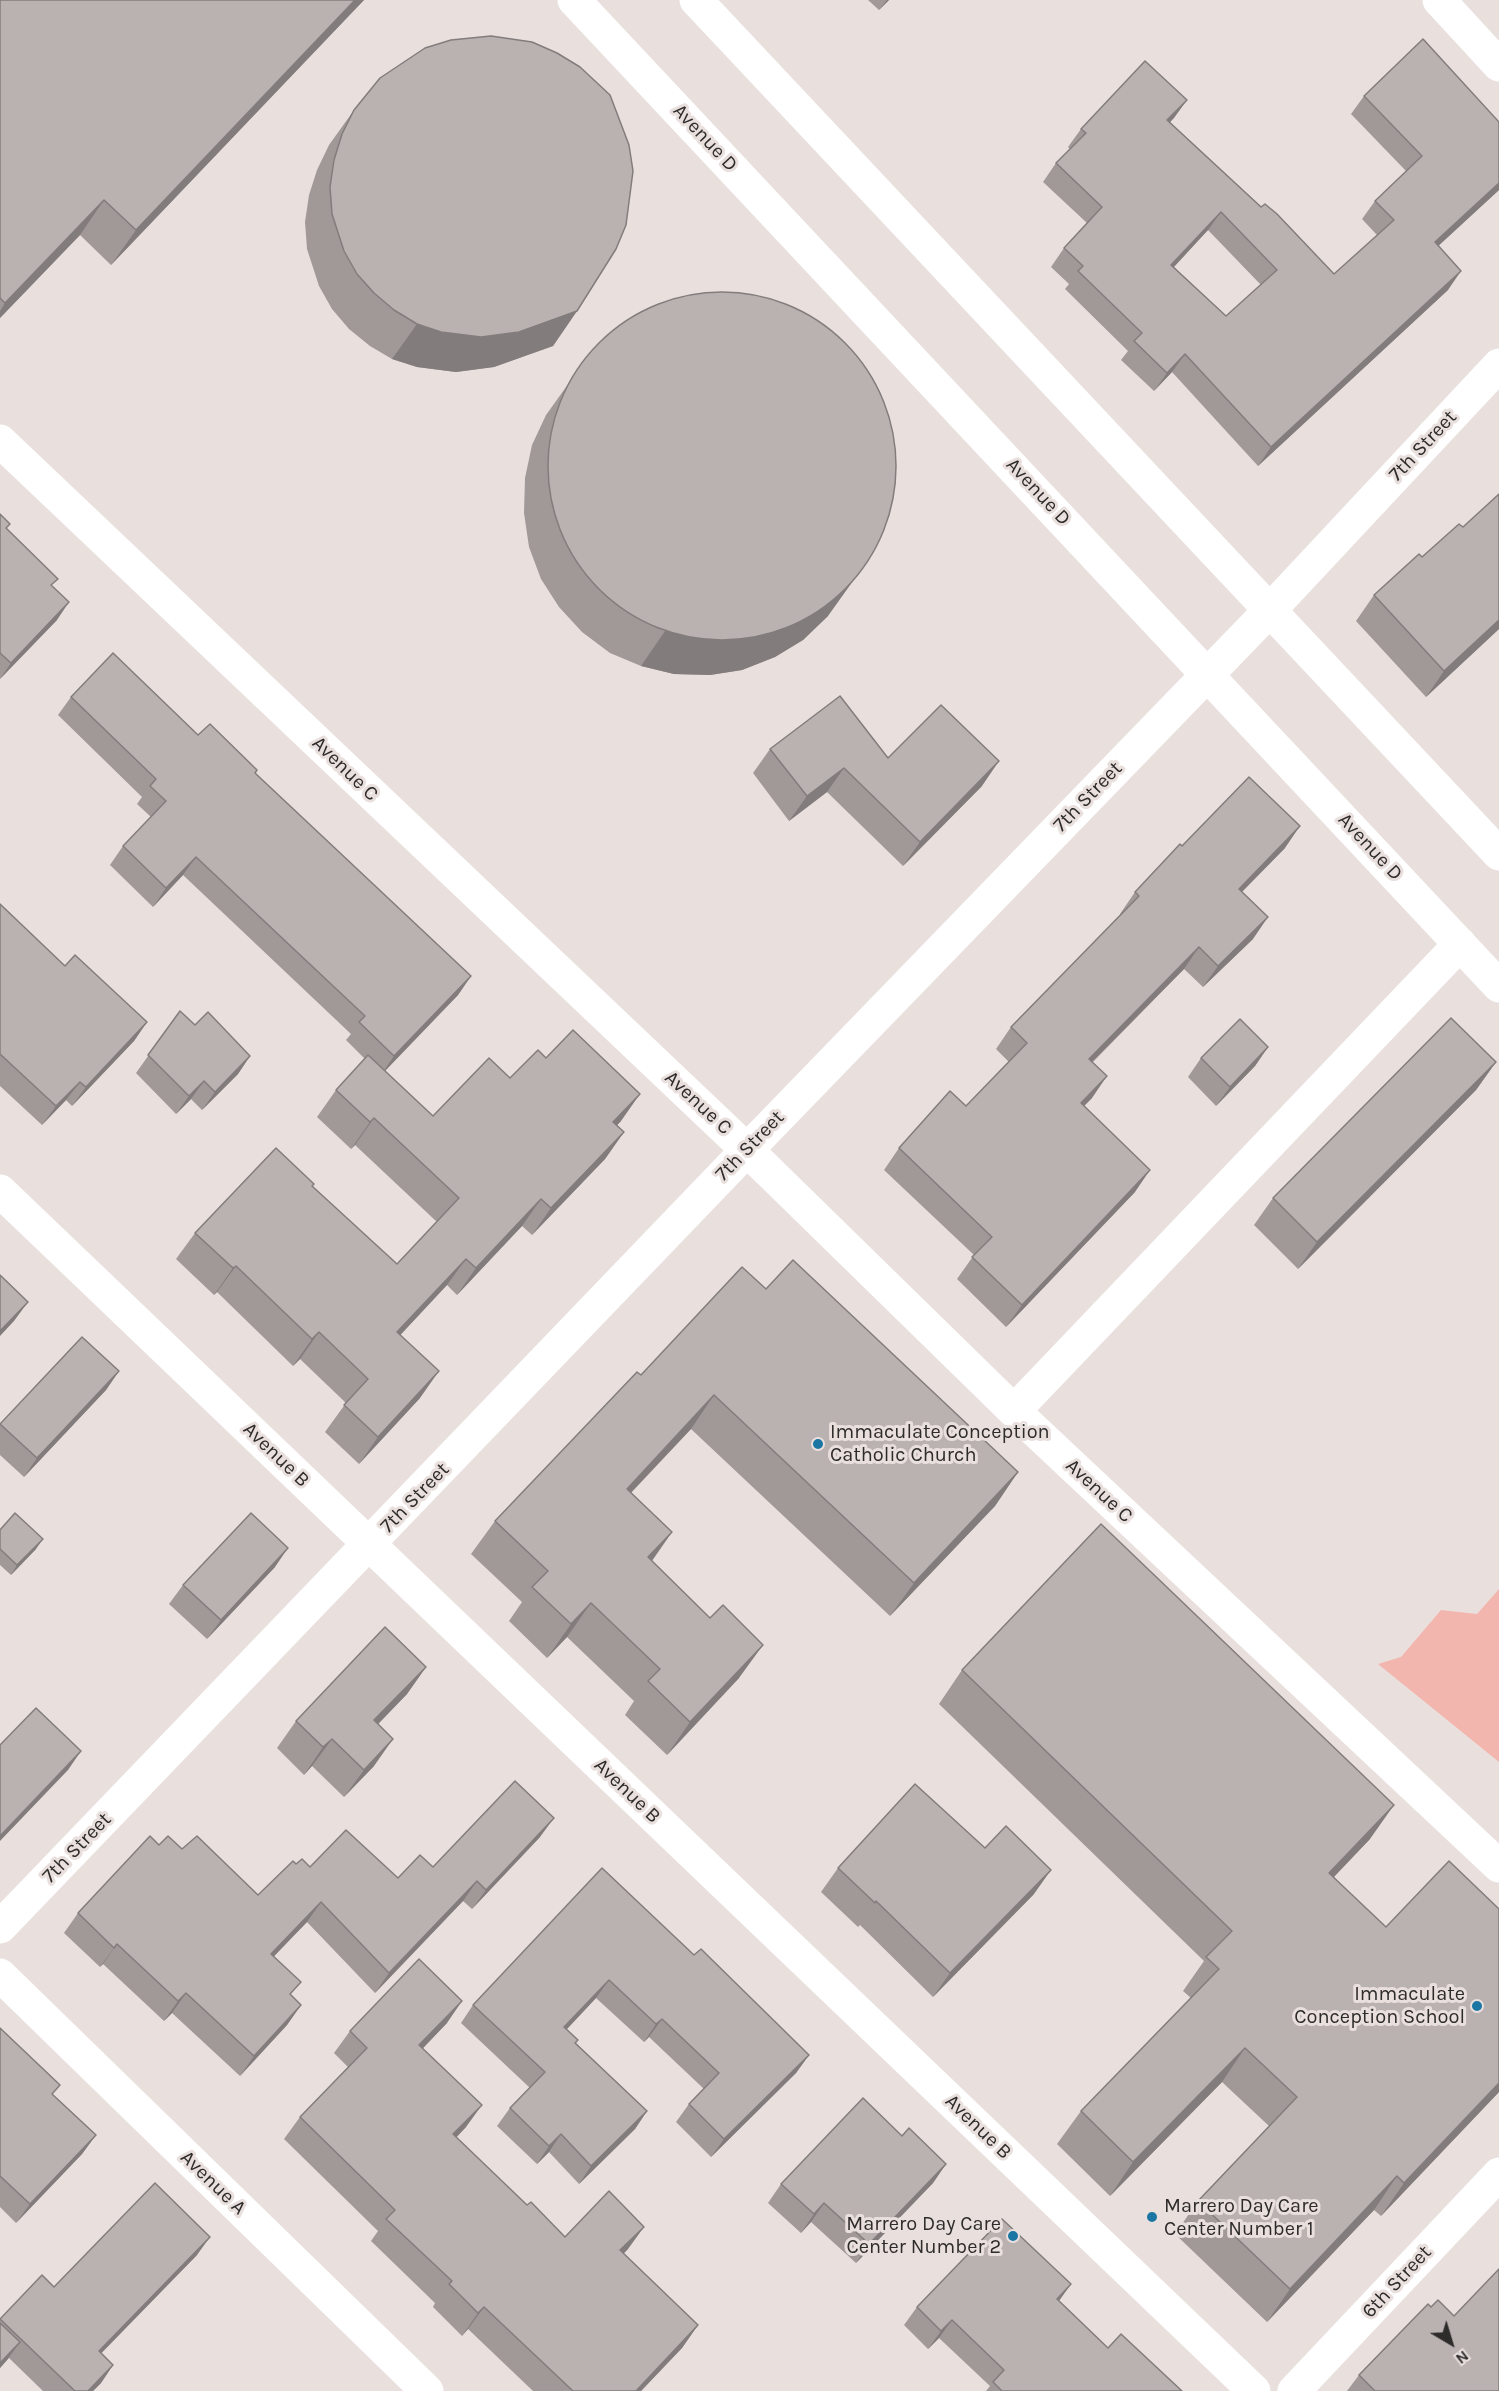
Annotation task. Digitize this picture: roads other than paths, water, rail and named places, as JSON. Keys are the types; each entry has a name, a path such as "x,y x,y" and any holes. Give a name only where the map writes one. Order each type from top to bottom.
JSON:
{"street":[{"name":"Avenue D","path":"574,0 1499,986"},
{"path":"696,0 1499,854"},
{"path":"1439,0 1499,64"},
{"name":"7th Street","path":"0,1927 1270,610 1499,365"},
{"name":"Avenue C","path":"0,441 747,1150 1014,1411 1499,1866"},
{"path":"1014,1411 1460,944"},
{"name":"Avenue B","path":"0,1191 1254,2391"},
{"name":"Avenue A","path":"0,1975 427,2391"},
{"name":"6th Street","path":"1294,2391 1499,2174"}],"place":[{"name":"Immaculate Conception Catholic Church","path":"818,1444"},
{"name":"Immaculate Conception School","path":"1477,2006"},
{"name":"Marrero Day Care Center Number 1","path":"1152,2217"},
{"name":"Marrero Day Care Center Number 2","path":"1013,2236"}]}
